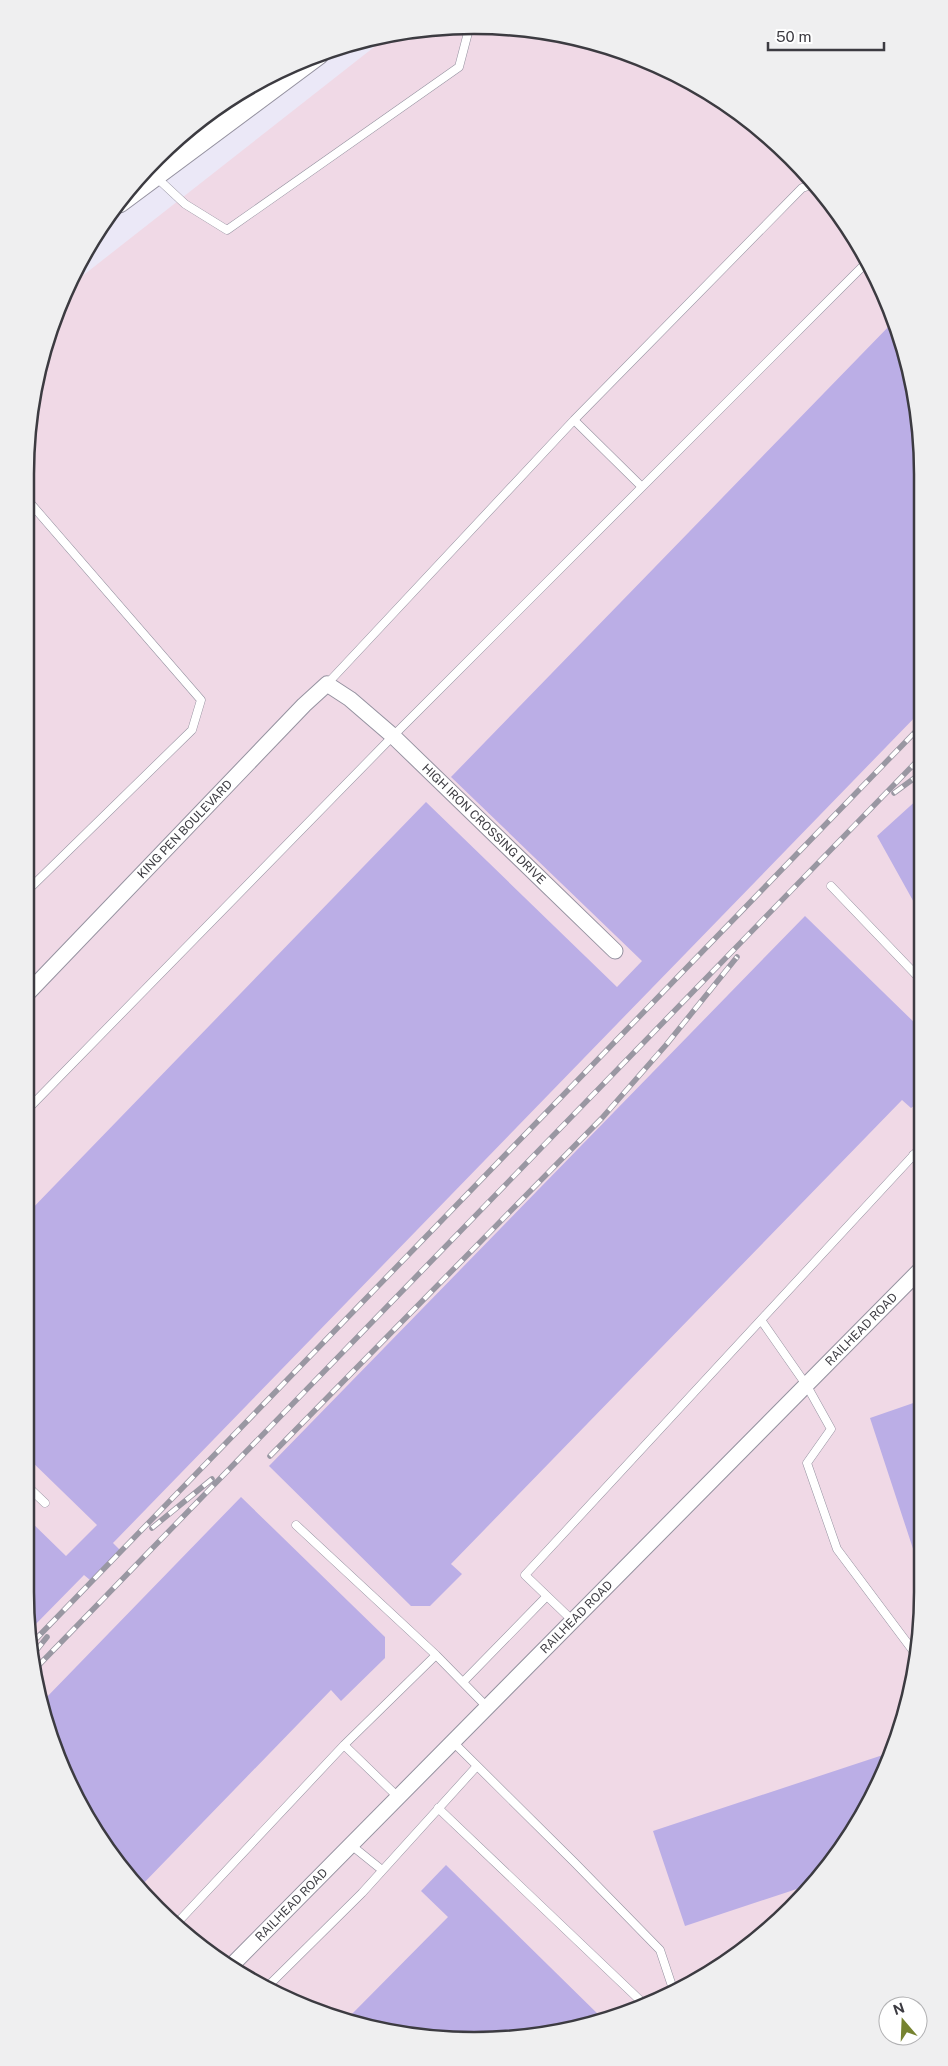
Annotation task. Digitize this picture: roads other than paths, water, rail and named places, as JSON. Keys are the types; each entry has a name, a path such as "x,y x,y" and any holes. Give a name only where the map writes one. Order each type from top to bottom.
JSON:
{"street":[{"path":"142,186 293,73"},
{"name":"HIGH IRON CROSSING DRIVE","path":"327,684 350,699 393,736 615,951"},
{"name":"KING PEN BOULEVARD","path":"34,987 304,705 327,684"},
{"name":"RAILHEAD ROAD","path":"235,1962 914,1276"}],"lane":[{"path":"155,176 185,204 227,230 459,67 468,34"},
{"path":"327,684 574,420 802,188 807,186"},
{"path":"34,1103 393,736 862,267"},
{"path":"574,420 642,487"},
{"path":"34,507 201,700 192,730 34,884"},
{"path":"832,886 914,973"},
{"path":"573,1620 525,1574 913,1155"},
{"path":"761,1320 807,1386 831,1429 807,1464 837,1549 910,1647"},
{"path":"34,1493 45,1503"},
{"path":"296,1525 436,1655 487,1707"},
{"path":"463,1682 547,1596"},
{"path":"180,1920 344,1745 436,1655"},
{"path":"453,1742 660,1950 672,1985"},
{"path":"344,1745 398,1797"},
{"path":"271,1983 382,1870 477,1766"},
{"path":"438,1808 640,2000"},
{"path":"351,1845 382,1870"}],"railway":[{"path":"37,1638 914,733"},
{"path":"40,1664 914,764"},
{"path":"894,793 914,778"},
{"path":"270,1456 602,1118 666,1045 737,957"},
{"path":"152,1528 212,1479"},
{"path":"38,1648 47,1637"}]}
